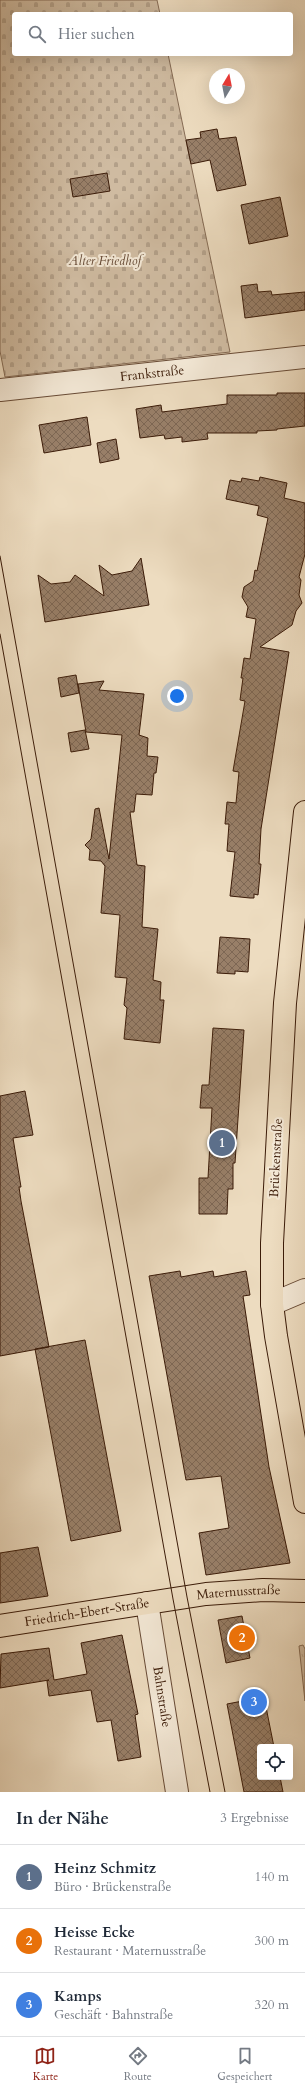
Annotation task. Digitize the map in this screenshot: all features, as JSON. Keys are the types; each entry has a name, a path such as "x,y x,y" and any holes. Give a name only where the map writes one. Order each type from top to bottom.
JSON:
{"main road":[{"name":"Brückenstraße","path":"305,812 285,1002 274,1198 272,1304 288,1415 305,1502"},
{"name":"Maternusstraße","path":"173,1599 263,1590 305,1591"},
{"name":"Friedrich-Ebert-Straße","path":"0,1626 173,1599"}],"street":[{"name":"Frankstraße","path":"4,390 305,357"},
{"path":"272,1304 305,1290"},
{"name":"Bahnstraße","path":"147,1603 177,1792"}],"green space":[{"name":"Alter Friedhof","path":"0,0 157,0 160,12 12,12 12,56 168,56 230,352 5,377 0,351"},
{"path":"303,1645 305,1649 305,1701 299,1646"}],"building":[{"path":"217,129 219,139 236,137 246,185 217,191 210,160 191,164 186,140 201,138 200,132"},
{"path":"107,173 110,191 73,197 70,179"},
{"path":"280,197 288,236 249,244 241,205"},
{"path":"257,284 258,292 271,291 272,295 305,292 305,310 245,318 241,286"},
{"path":"277,393 305,393 305,426 257,431 257,433 207,433 208,439 182,442 182,437 165,439 164,435 140,438 136,409 161,405 162,412 227,404 227,395 277,395"},
{"path":"87,417 91,445 44,453 39,425"},
{"path":"116,439 119,459 100,463 97,443"},
{"path":"260,477 287,483 284,498 305,503 305,554 299,577 301,580 299,595 302,603 296,611 292,625 260,647 289,652 261,829 259,864 261,864 258,895 254,894 254,898 250,898 230,896 235,852 227,851 229,824 225,824 227,802 236,803 239,772 233,771 245,701 240,700 243,678 241,678 244,658 250,659 256,619 246,617 248,607 242,597 244,587 253,581 255,570 257,571 268,518 257,515 259,506 226,499 230,480 241,482 242,478 259,481"},
{"path":"141,558 149,605 45,622 38,575 51,584 70,582 75,575 104,596 99,565 112,575 132,571"},
{"path":"76,675 79,693 61,697 58,678"},
{"path":"104,681 99,690 144,694 139,735 148,738 147,756 158,757 156,773 154,773 152,795 136,794 134,812 130,812 137,865 145,866 142,927 158,929 153,980 161,982 160,1000 164,1000 160,1043 124,1039 127,1008 124,1005 127,978 115,977 120,915 101,913 105,866 101,861 89,860 90,850 85,845 91,839 95,809 99,808 109,859 122,735 86,732 78,684"},
{"path":"85,730 89,749 71,752 68,733"},
{"path":"220,937 250,939 248,972 235,971 235,974 217,973"},
{"path":"213,1028 244,1030 235,1163 233,1163 233,1189 228,1189 227,1214 199,1214 199,1178 208,1178 212,1108 200,1108 202,1085 209,1085"},
{"path":"25,1091 33,1135 13,1138 21,1187 19,1187 21,1201 49,1347 0,1356 0,1096"},
{"path":"180,1271 181,1277 213,1271 214,1277 246,1271 250,1295 243,1296 269,1467 290,1563 206,1575 199,1533 229,1528 221,1476 186,1480 149,1276"},
{"path":"85,1340 121,1531 71,1541 35,1349"},
{"path":"38,1547 48,1596 0,1603 0,1553"},
{"path":"242,1616 250,1658 226,1663 218,1620"},
{"path":"122,1635 138,1714 135,1715 141,1757 118,1761 111,1720 97,1722 91,1690 49,1696 47,1681 49,1680 0,1688 1,1654 49,1648 54,1680 87,1674 81,1643"},
{"path":"264,1697 273,1744 257,1744 257,1780 281,1780 283,1792 244,1792 227,1704"}],"tram line":[{"path":"0,556 187,1597 225,1792"},
{"path":"0,634 173,1599 210,1792"}],"place":[{"name":"Heinz Schmitz","path":"222,1143"},
{"name":"Heisse Ecke","path":"242,1638"},
{"name":"Kamps","path":"254,1702"}]}
